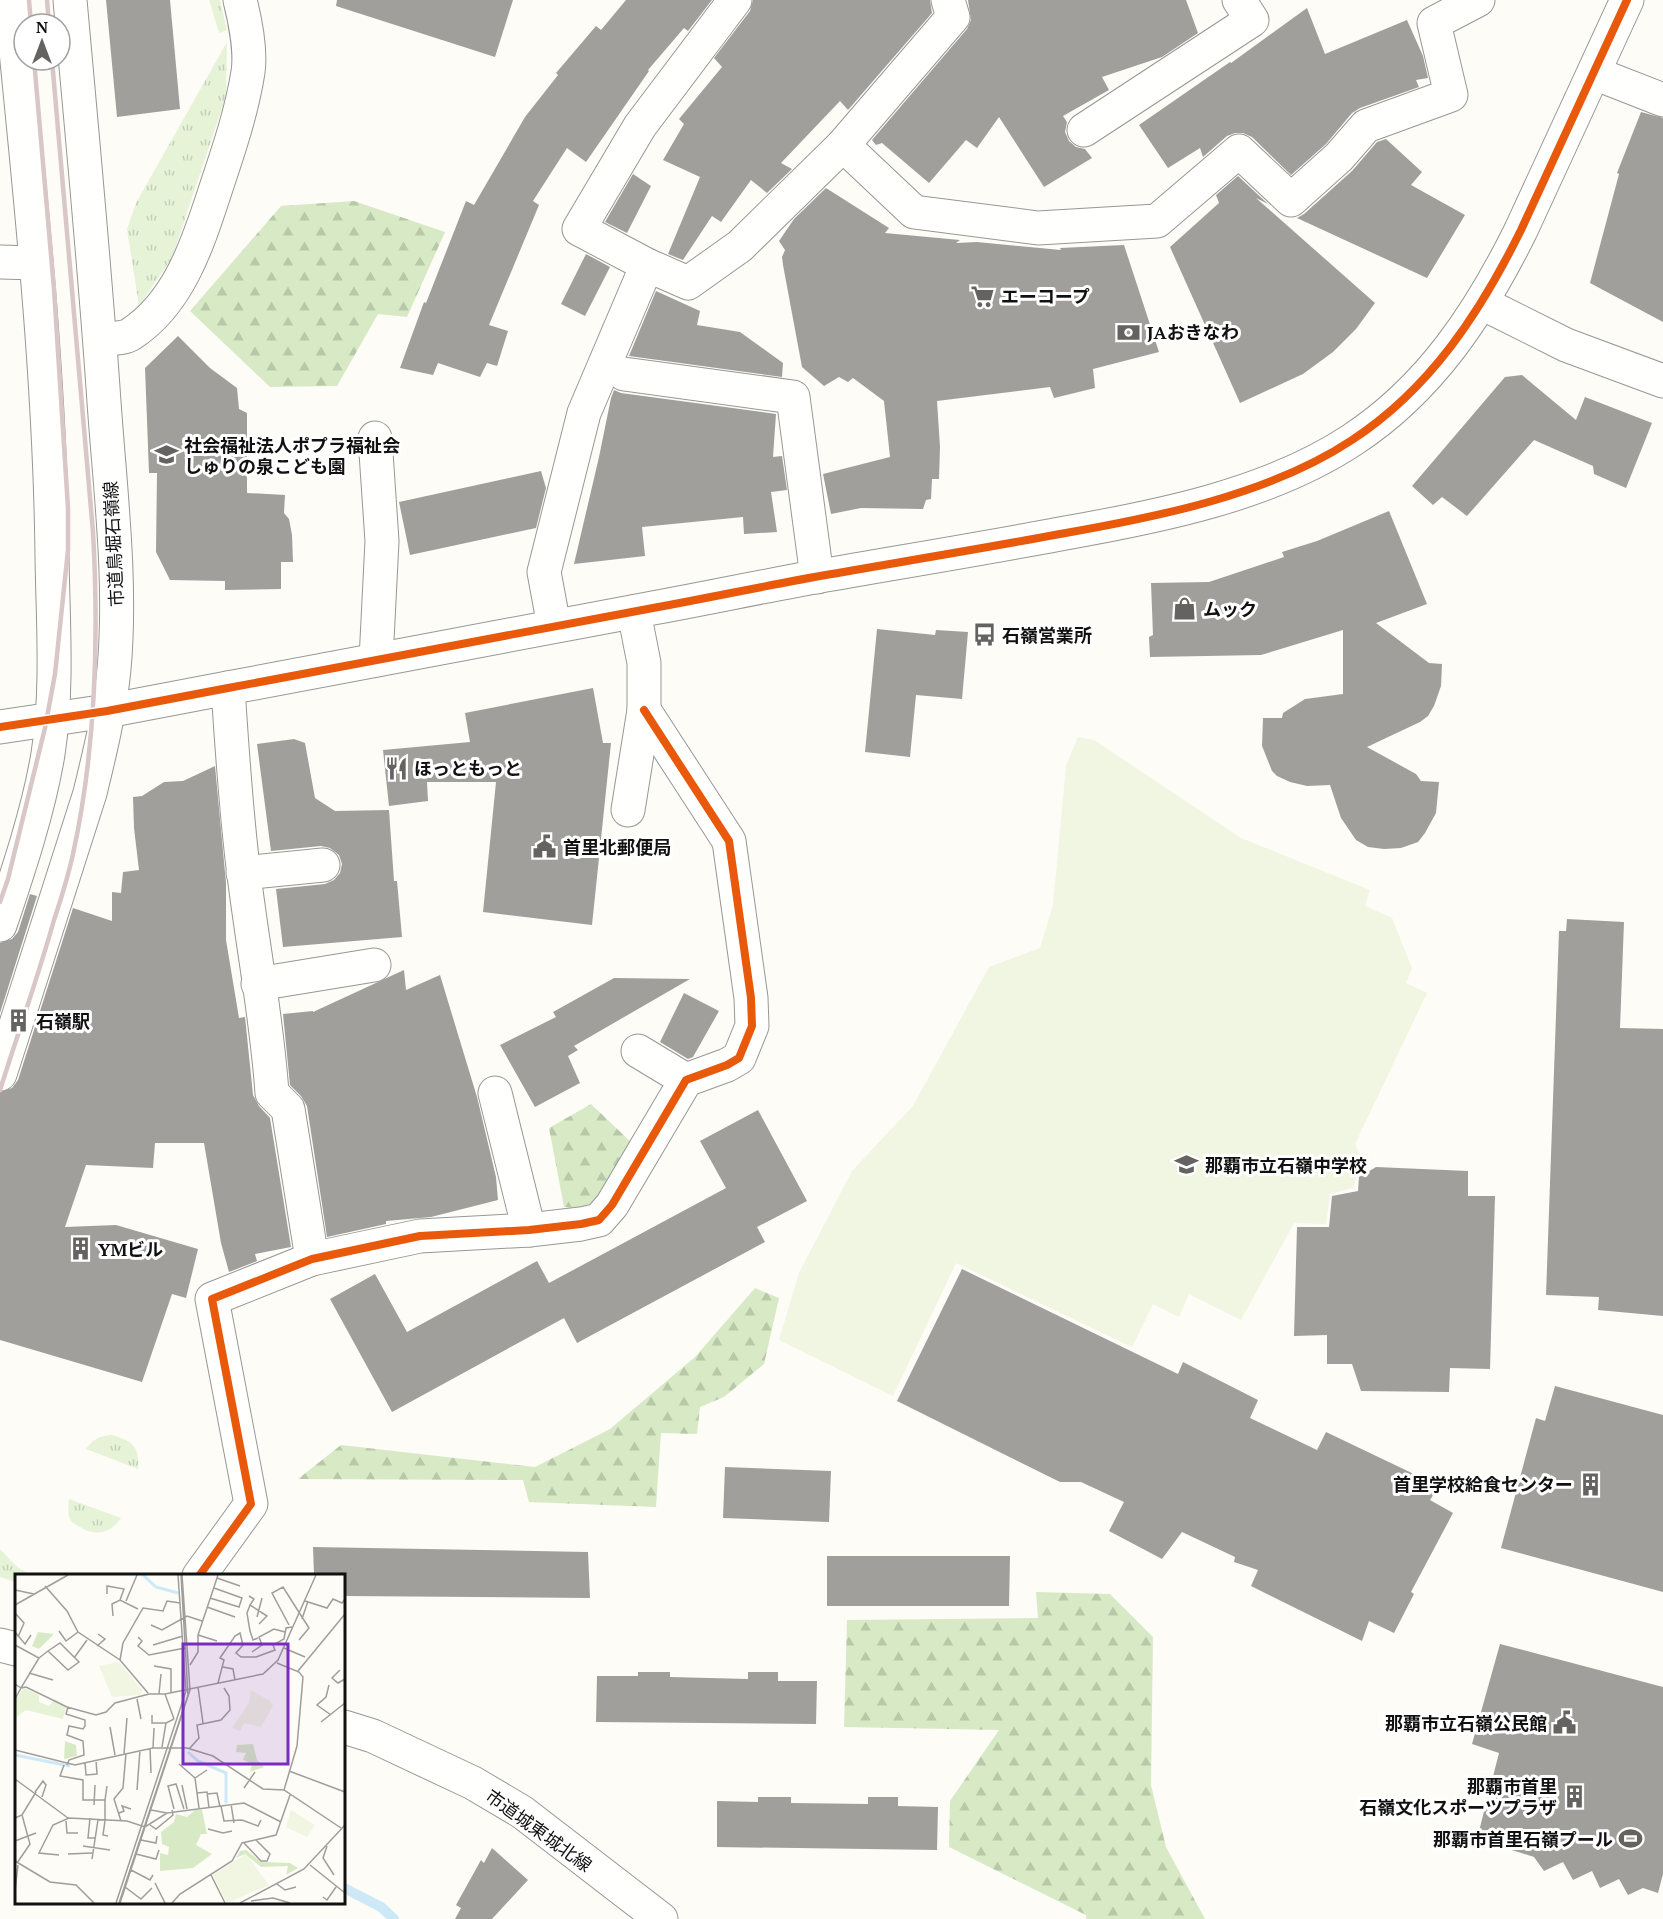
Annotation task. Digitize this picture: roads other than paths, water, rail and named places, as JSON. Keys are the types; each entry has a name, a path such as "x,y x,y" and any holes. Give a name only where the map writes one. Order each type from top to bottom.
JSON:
{"street":[{"path":"0,926 14,886 48,755 52,719 53,640 50,463 44,354 36,263 9,71 11,0"},
{"name":"市道鳥堀石嶺線","path":"0,1074 87,802 102,746 114,670 116,618 114,534 100,340 70,0"},
{"path":"100,340 129,335 161,308 183,274 203,226 237,126 248,70 245,20 240,0"},
{"path":"735,0 640,126 579,229 688,284 740,246 843,145 953,17 948,0"},
{"path":"1084,130 1252,20 1239,0"},
{"path":"843,145 914,212 1038,228 1157,221 1239,151 1291,200 1340,157 1366,126 1451,95 1434,23 1478,0"},
{"path":"0,727 107,711 817,577 1107,526 1231,496 1310,463 1350,442 1383,418 1427,377 1466,328 1482,303 1526,220 1627,0"},
{"path":"1594,73 1663,100"},
{"path":"0,262 36,263"},
{"path":"554,626 544,572 584,413 647,265"},
{"path":"1482,303 1566,345 1663,381"},
{"path":"624,374 793,397 817,577"},
{"path":"375,438 382,541 376,660"},
{"path":"628,810 644,710 644,663 634,612"},
{"path":"228,688 243,873 258,984 269,1044 272,1093 288,1109 312,1259"},
{"path":"200,1574 251,1504 213,1299 312,1259 420,1236 529,1230 599,1220 617,1197 686,1080 727,1065 739,1058 752,1026 751,998 729,841 644,710"},
{"path":"243,873 323,865"},
{"path":"258,984 374,965"},
{"path":"638,1051 686,1080"},
{"path":"495,1093 529,1230"},
{"path":"0,1645 15,1648"},
{"name":"市道城東城北線","path":"345,1727 373,1736 474,1783 522,1812 612,1884 661,1919"}],"waterway":[{"path":"345,1889 381,1907 394,1919"}],"railway":[{"path":"29,0 30,12"},
{"path":"47,0 48,12"},
{"path":"0,902 8,879 45,728 55,674 68,550 68,508 54,289 35,72"},
{"path":"0,1090 71,863 87,774 94,694 96,613 93,532 53,72"}],"place":[{"name":"エーコープ","path":"983,296"},
{"name":"JAおきなわ","path":"1129,332"},
{"name":"社会福祉法人ポプラ福祉会 しゅりの泉こども園","path":"166,455"},
{"name":"ムック","path":"1185,609"},
{"name":"石嶺営業所","path":"984,635"},
{"name":"ほっともっと","path":"396,768"},
{"name":"首里北郵便局","path":"545,847"},
{"name":"石嶺駅","path":"18,1021"},
{"name":"那覇市立石嶺中学校","path":"1187,1165"},
{"name":"YMビル","path":"80,1249"},
{"name":"首里学校給食センター","path":"1591,1484"},
{"name":"那覇市立石嶺公民館","path":"1565,1723"},
{"name":"那覇市首里 石嶺文化スポーツプラザ","path":"1575,1796"},
{"name":"那覇市首里石嶺プール","path":"1631,1839"}]}
